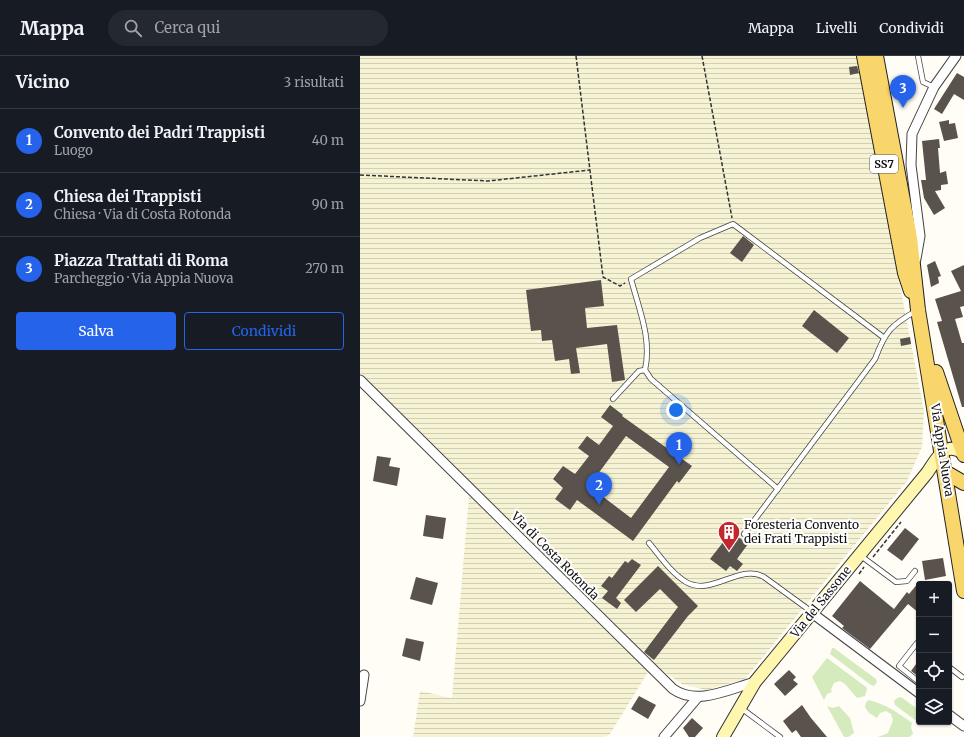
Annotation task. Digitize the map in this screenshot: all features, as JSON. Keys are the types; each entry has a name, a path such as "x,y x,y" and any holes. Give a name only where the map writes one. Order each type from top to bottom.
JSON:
{"main road":[{"name":"Via Appia Nuova","path":"864,56 905,273 918,310"},
{"name":"Via Appia Nuova","path":"876,56 914,266 918,310 945,472 962,561 964,591"},
{"path":"922,334 963,454"},
{"path":"942,453 948,448 956,449 963,454"},
{"name":"Via del Sassone","path":"723,737 739,707 755,682 812,613 864,558 942,453"},
{"path":"927,473 939,470 964,483"}],"street":[{"path":"914,266 920,236 911,165 912,134 934,87 956,56"},
{"name":"Via di Costa Rotonda","path":"360,380 669,686 686,696 698,697 755,682"},
{"path":"812,613 916,691"},
{"path":"360,701 364,675"},
{"path":"664,737 698,697"},
{"path":"952,717 964,726"}],"lane":[{"path":"918,56 923,82 934,87"},
{"path":"778,489 651,379 645,370 648,342 632,279 700,238 733,224 883,337"},
{"path":"744,534 875,358 883,337 900,320 918,310"},
{"path":"613,399 639,371 645,370"},
{"path":"649,543 677,574 690,584 705,586 748,574 756,574 764,577 812,613"},
{"path":"864,558 896,582 907,580 915,571"},
{"path":"916,645 899,666 916,680"},
{"path":"952,669 962,677"},
{"path":"739,707 780,737"}],"path":[{"path":"576,56 603,277 620,286 632,279"},
{"path":"702,56 733,224"},
{"path":"360,175 488,181 590,170"},
{"path":"857,576 864,558 903,520"}],"shaded area":[{"path":"360,56 856,56 924,411 922,447 907,481 745,679 706,690 682,684 660,669 360,373"},
{"path":"469,496 648,672 610,734 604,737 413,737 420,691 452,698"}],"green space":[{"path":"832,648 876,679 877,682 874,686 830,654"},
{"path":"827,658 866,687 867,689 865,696 857,698 845,684 840,681 834,683 831,689 832,692 827,694 824,700 812,677"},
{"path":"901,697 916,708 916,719 895,705 894,701"},
{"path":"869,700 892,709 912,723 911,727 913,734 909,737 878,737 888,733 893,720 891,714 886,711 880,713 877,718 869,713 865,707 866,702"},
{"path":"827,706 833,708 839,706 850,718 854,733 848,737 844,737"}],"building":[{"path":"857,66 859,73 850,75 849,67"},
{"path":"957,73 964,77 964,100 954,94 942,114 934,109"},
{"path":"949,120 949,124 955,123 958,138 944,141 939,122"},
{"path":"939,139 940,148 938,148 940,173 946,171 948,184 941,185 941,190 935,191 945,208 934,215 924,198 921,180 926,180 922,141"},
{"path":"743,236 754,245 742,262 730,253"},
{"path":"935,261 941,276 938,277 939,283 931,287 927,265"},
{"path":"964,265 964,306 960,307 963,317 955,319 962,343 964,343 964,407 962,407 937,322 942,321 935,299 961,291 951,271"},
{"path":"601,280 604,306 585,308 587,328 617,325 625,380 612,382 607,344 576,348 580,373 571,374 569,359 555,361 552,340 542,341 541,330 531,331 526,290"},
{"path":"814,310 849,338 837,353 802,326"},
{"path":"910,337 911,344 901,346 900,339"},
{"path":"610,405 623,415 622,416 692,466 679,483 677,481 633,541 577,500 570,510 555,499 563,488 553,479 563,466 575,474 589,456 578,448 587,436 599,445 613,426 601,417","holes":["626,436 669,467 631,518 589,486"]},
{"path":"377,456 391,458 389,466 400,468 397,486 373,481"},
{"path":"426,515 446,518 443,539 423,536"},
{"path":"905,528 919,539 902,561 887,550"},
{"name":"Foresteria Convento dei Frati Trappisti","path":"731,532 748,544 737,559 743,564 737,571 730,566 726,571 710,559"},
{"path":"943,558 946,576 925,580 922,561"},
{"path":"632,559 641,565 616,598 621,603 617,609 602,598 608,591 601,586 609,576 612,578 625,561 628,563"},
{"path":"658,566 698,606 688,616 654,660 644,652 678,607 660,589 636,612 624,600"},
{"path":"416,577 438,583 432,605 410,599"},
{"path":"860,581 894,609 907,592 909,594 916,586 916,611 908,604 870,649 842,628 844,626 832,616"},
{"path":"406,638 424,642 420,661 402,656"},
{"path":"916,664 916,675 911,671"},
{"path":"789,670 796,677 793,680 798,684 785,696 774,684"},
{"path":"639,696 656,705 648,719 631,709"},
{"path":"802,705 827,737 801,737 796,730 792,733 783,721"},
{"path":"692,718 703,728 695,737 689,737 683,728"}],"place":[{"name":"Piazza Trattati di Roma","path":"903,108"},
{"name":"Convento dei Padri Trappisti","path":"679,465"},
{"name":"Chiesa dei Trappisti","path":"599,505"},
{"name":"Foresteria Convento dei Frati Trappisti","path":"729,552"}]}
